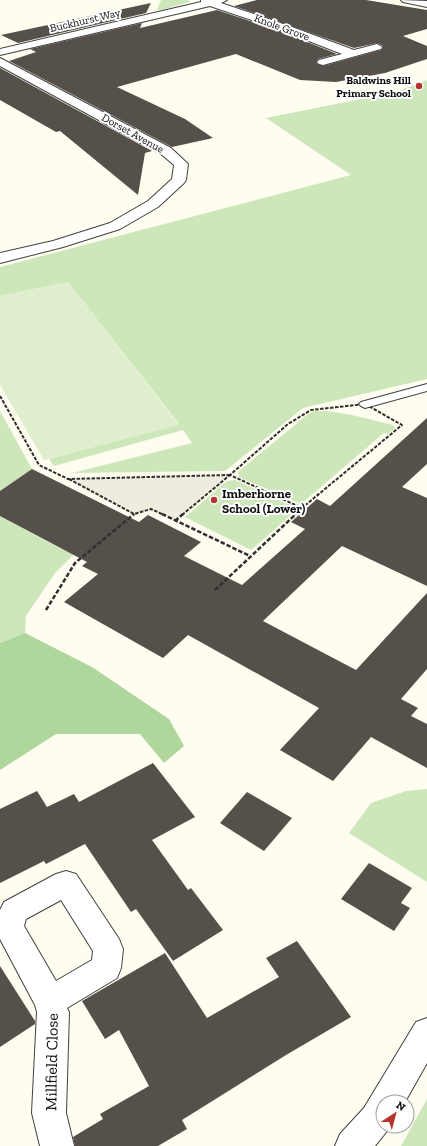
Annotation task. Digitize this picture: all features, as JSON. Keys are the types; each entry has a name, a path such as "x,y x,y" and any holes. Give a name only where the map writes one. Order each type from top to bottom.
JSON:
{"street":[{"path":"406,0 427,4"},
{"name":"Buckhurst Way","path":"0,52 212,1"},
{"name":"Knole Grove","path":"212,1 353,54"},
{"path":"323,62 377,47"},
{"name":"Dorset Avenue","path":"0,61 166,151 181,164 179,180 153,204 115,226 58,244 0,258"},
{"name":"Millfield Close","path":"50,1001 53,1012 49,1113 57,1146"},
{"path":"391,1094 427,1033"},
{"path":"352,1146 375,1121"}],"lane":[{"path":"365,404 427,387"}],"path":[{"path":"0,396 39,465 134,514"},
{"path":"175,521 288,424 311,410 365,404 402,426 302,508 215,590"},
{"path":"68,479 230,475 302,508"},
{"path":"46,610 75,563 134,514 151,509 250,556"}],"green space":[{"path":"161,0 188,0 190,2 157,10"},
{"path":"427,80 427,379 303,408 225,471 72,473 192,443 183,430 54,466 49,459 179,424 68,282 0,296 0,267 351,175 266,118 396,92"},
{"path":"68,282 179,425 44,460 0,385 0,296"},
{"path":"0,411 32,469 0,491"},
{"path":"314,411 354,415 393,425 395,428 388,434 384,433 301,504 239,477 238,472 308,414"},
{"path":"235,480 298,509 251,550 185,517 227,481"},
{"path":"113,509 117,512 55,573 26,616 25,633 0,643 0,516 61,549"},
{"path":"25,633 92,667 169,719 184,746 164,763 140,734 56,734 0,770 0,643"},
{"path":"427,789 427,882 349,833 371,803 406,791"},
{"path":"427,1099 427,1146 401,1146 408,1134 415,1134 415,1121"}],"shaded area":[{"path":"230,475 175,521 151,509 134,514 68,479"}],"building":[{"path":"257,0 366,0 427,10 427,29 403,36 427,46 427,59 385,73 336,82 300,80 236,54 117,87 185,119 213,138 172,147 9,61 36,52 30,49 142,23 140,28 217,10 280,31 337,54 318,59 316,63 323,66 381,50 383,48 383,46 377,43 354,48 234,6"},
{"path":"151,3 146,13 18,43 1,35"},
{"path":"0,68 152,151 145,153 138,195 60,131 56,132 0,100"},
{"path":"427,418 427,464 402,487 427,498 427,586 342,546 263,621 356,670 427,593 427,669 401,699 418,708 411,716 427,724 427,768 371,737 333,781 280,750 319,708 188,635 163,658 64,602 98,574 82,566 87,562 0,516 0,491 32,469 139,522 148,515 201,542 184,556 242,585 305,529 291,522 317,499 330,506"},
{"path":"153,763 195,817 152,840 188,890 191,888 223,930 173,961 136,909 131,912 85,844 46,864 44,861 0,883 0,809 37,791 47,807 74,794 79,802"},
{"path":"247,792 292,818 264,851 220,823"},
{"path":"369,863 412,888 401,903 410,908 394,931 341,899"},
{"path":"297,941 351,1017 286,1055 182,1120 187,1129 158,1146 75,1146 73,1137 103,1119 100,1114 149,1086 119,1030 105,1039 82,1001 165,953 207,1018 279,977 266,958"},
{"path":"0,966 35,1021 35,1024 0,1047"}],"place":[{"name":"Baldwins Hill Primary School","path":"419,86"},
{"name":"Imberhorne School (Lower)","path":"214,500"}]}
